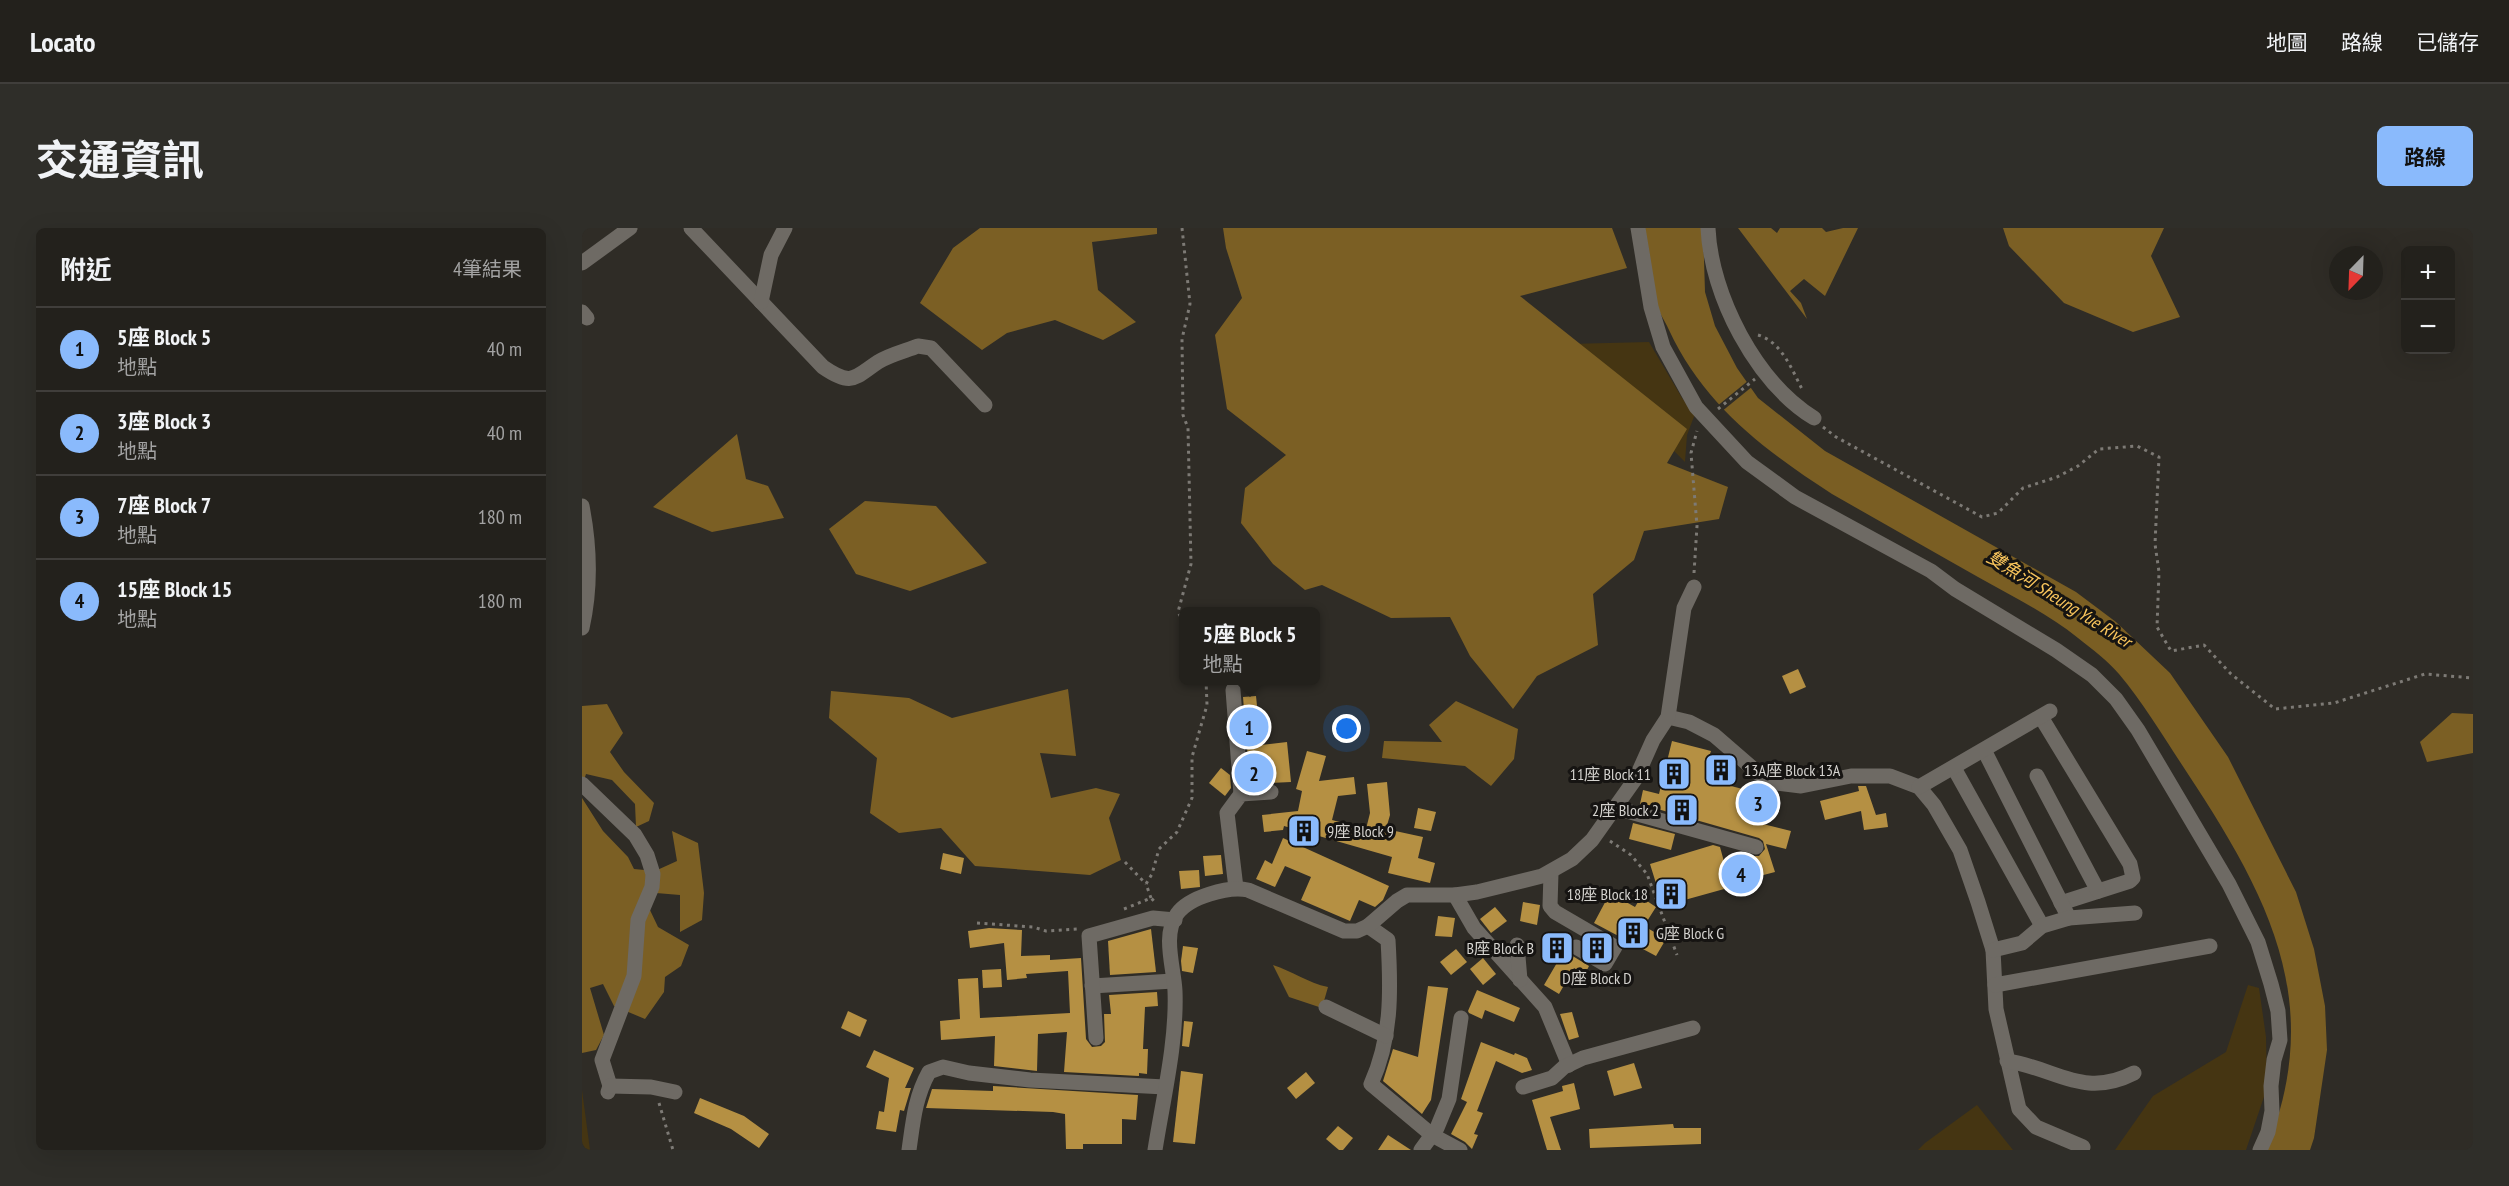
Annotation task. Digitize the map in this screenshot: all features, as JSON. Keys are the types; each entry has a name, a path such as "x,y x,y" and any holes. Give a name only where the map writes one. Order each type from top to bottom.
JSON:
{"street":[{"path":"582,263 630,228"},
{"path":"691,228 823,367 834,374 843,378 857,377 883,360 918,346 924,346 931,348 986,405"},
{"path":"762,302 771,255 785,228"},
{"path":"1638,228 1651,307 1663,347 1680,382 1747,462 1795,497 1931,571 1955,589 2056,650 2092,675 2116,699 2138,730 2223,874 2258,942 2278,1011 2280,1040 2274,1060 2271,1086 2272,1111 2268,1132 2260,1150"},
{"path":"1708,228 1713,264 1724,297 1749,353 1770,381 1794,405 1814,418"},
{"path":"582,506 589,580 582,628"},
{"path":"1155,1150 1174,1017 1170,931 1177,914 1191,903 1211,894 1236,888 1248,890 1344,931 1357,932 1407,896 1477,892 1551,873 1572,859 1598,833 1636,778 1653,740 1668,717 1683,608 1694,587"},
{"path":"1233,690 1241,794"},
{"path":"1919,787 2046,714 2130,864 2133,878 2130,881 2061,903"},
{"path":"1668,717 1689,722 1714,735 1758,773 1776,783 1801,786 1851,776 1890,776 1919,787 1934,806 1960,850 1993,950 1996,1008 2019,1109 2036,1127 2083,1147"},
{"path":"1984,750 2069,918"},
{"path":"1954,768 2042,926"},
{"path":"2037,776 2098,891"},
{"path":"582,784 635,835 647,855 653,874 652,887 638,920 634,976 630,994 602,1060 609,1089 651,1087 675,1092"},
{"path":"1236,888 1227,813 1232,803 1241,794 1271,792"},
{"path":"1616,808 1756,847"},
{"path":"1551,873 1550,906 1554,912 1615,947 1605,964 1576,946"},
{"path":"1455,895 1474,928 1545,1007 1569,1065"},
{"path":"1993,950 2022,943 2042,926 2069,918 2135,913"},
{"path":"1096,1038 1089,936 1153,918 1174,920"},
{"path":"1368,926 1388,940 1390,990 1386,1036 1379,1065 1371,1084 1432,1135 1460,1150"},
{"path":"1517,945 1520,980"},
{"path":"1995,985 2210,946"},
{"path":"1092,986 1173,981"},
{"path":"1326,1007 1386,1036"},
{"path":"1421,1150 1432,1135 1449,1099 1461,1018"},
{"path":"1523,1087 1552,1078 1583,1058 1693,1028"},
{"path":"2007,1061 2032,1066 2070,1080 2091,1083 2116,1082 2134,1073"},
{"path":"909,1150 915,1103 921,1086 928,1072 943,1067 969,1073 1030,1080 1165,1087"}],"path":[{"path":"1179,607 1191,564 1188,428 1184,415 1182,339 1190,304 1182,228"},
{"path":"1752,333 1768,338 1782,352 1812,406 1814,418 1836,437 1982,517 1998,513 2023,488 2057,477 2079,466 2099,448 2137,446 2158,457 2157,627 2171,651 2204,645 2231,674 2275,709 2334,703 2425,674 2473,678"},
{"path":"1694,587 1697,526 1691,453 1696,433 1708,417 1760,375"},
{"path":"1146,884 1152,874 1159,849 1177,832 1192,798 1192,757 1207,705 1206,685"},
{"path":"1598,833 1631,855 1645,871 1677,955"},
{"path":"1125,862 1146,884 1151,898 1174,920"},
{"path":"1118,912 1151,898"},
{"path":"977,923 1033,927 1046,931 1080,928"},
{"path":"651,1087 656,1094 673,1150"}],"shaded area":[{"path":"980,228 1157,228 1157,234 1092,242 1098,290 1136,322 1103,340 1055,320 1007,333 982,350 920,303 953,248"},
{"path":"1223,228 1612,228 1627,268 1520,296 1687,429 1667,463 1728,487 1719,519 1644,531 1634,560 1593,594 1598,645 1537,676 1513,709 1470,656 1450,617 1391,618 1322,585 1305,590 1273,564 1241,523 1245,488 1286,455 1227,409 1215,335 1242,298 1226,248"},
{"path":"1738,228 1771,228 1777,233 1780,228 1822,228 1826,232 1843,228 1858,228 1825,296 1804,279 1790,291 1801,303 1807,319"},
{"path":"2003,228 2164,228 2151,256 2180,317 2133,332 2064,303 2009,246"},
{"path":"1649,342 1682,398 1695,414 1687,435 1685,462 1568,344"},
{"path":"737,434 746,479 768,486 784,518 712,532 653,507"},
{"path":"865,501 936,506 987,563 910,591 856,574 829,529"},
{"path":"1068,689 1076,756 1040,753 1051,798 1096,788 1120,794 1109,818 1121,860 1090,875 975,866 941,828 899,833 870,813 877,758 829,718 831,691 909,698 952,718"},
{"path":"1456,701 1518,729 1514,759 1491,786 1465,766 1382,758 1384,741 1442,742 1429,725"},
{"path":"607,704 623,733 610,752 624,772 654,803 649,821 636,827 635,804 612,780 586,774 582,786 582,706"},
{"path":"2452,713 2473,714 2473,753 2427,762 2420,742"},
{"path":"582,798 603,831 628,857 634,869 655,871 677,861 672,831 698,843 704,893 702,920 680,932 680,895 656,893 649,908 658,927 689,945 681,966 665,977 664,992 645,1019 614,1006 603,984 590,988 604,1035 596,1050 582,1053"},
{"path":"1273,965 1328,987 1322,1008 1289,997"},
{"path":"2248,985 2259,988 2266,1037 2267,1088 2246,1150 2115,1150 2153,1096 2226,1052"},
{"path":"582,1090 590,1150 582,1150"},
{"path":"1977,1105 2013,1150 1918,1150 1925,1143"}],"water":[{"name":"雙魚河 Sheung Yue River","path":"1645,228 1703,228 1705,292 1715,326 1737,368 1758,398 1825,451 2076,592 2116,622 2170,673 2228,757 2296,892 2314,949 2325,1006 2327,1050 2314,1138 2310,1150 2266,1150 2283,1096 2291,1046 2289,997 2279,951 2263,906 2241,861 2215,817 2137,697 2110,664 2054,621 1832,494 1760,443 1738,424 1718,403 1683,357 1658,308 1651,283"}],"pier":[{"path":"1749,380 1753,386 1721,412 1716,407"}],"building":[{"path":"1798,669 1806,687 1790,694 1782,676"},
{"path":"1256,696 1261,745 1287,742 1291,782 1250,784 1243,697"},
{"path":"1672,741 1711,751 1709,757 1731,762 1733,764 1727,785 1770,796 1763,824 1791,831 1786,849 1766,844 1775,872 1752,878 1753,881 1663,906 1650,864 1713,845 1720,847 1726,869 1754,860 1753,856 1759,856 1765,849 1763,841 1759,838 1640,804 1643,790 1659,794"},
{"path":"1307,751 1326,756 1319,781 1354,777 1356,794 1338,796 1332,820 1366,829 1370,813 1367,784 1387,782 1390,815 1386,829 1423,837 1418,858 1435,863 1430,883 1388,873 1392,857 1284,826 1283,830 1264,832 1262,815 1298,811 1302,791 1296,789"},
{"path":"1221,768 1230,775 1231,788 1225,796 1209,783"},
{"path":"1858,786 1866,786 1876,815 1886,813 1888,827 1864,830 1861,811 1825,820 1820,801 1859,791"},
{"path":"1418,808 1436,812 1431,831 1414,828"},
{"path":"1633,823 1675,834 1671,850 1629,839"},
{"path":"1283,838 1389,886 1383,900 1375,907 1359,900 1350,921 1301,900 1311,877 1285,866 1275,887 1256,879 1265,860 1272,864"},
{"path":"943,853 964,858 961,874 940,869"},
{"path":"1221,855 1223,874 1205,876 1203,856"},
{"path":"1199,870 1200,887 1181,889 1179,871"},
{"path":"1610,893 1635,907 1641,897 1656,907 1644,926 1666,939 1656,956 1594,923"},
{"path":"1523,902 1540,905 1537,925 1520,921"},
{"path":"1495,907 1507,921 1491,933 1480,919"},
{"path":"1438,916 1455,918 1452,937 1435,936"},
{"path":"989,928 1022,930 1021,956 1050,955 1050,960 1081,958 1086,1039 1092,1047 1101,1046 1105,1042 1104,1014 1111,1014 1109,995 1157,992 1158,1006 1145,1007 1143,1049 1148,1049 1147,1074 1139,1073 1139,1076 1064,1072 1067,1032 1038,1034 1037,1071 994,1066 995,1036 941,1040 940,1021 960,1019 958,979 978,978 980,1018 1070,1013 1068,971 1026,974 1027,978 1007,980 1004,943 970,948 968,931"},
{"path":"1151,929 1156,972 1110,975 1108,941"},
{"path":"1554,935 1567,943 1567,951 1571,955 1589,966 1585,974 1574,968 1559,994 1544,985 1558,961 1545,953"},
{"path":"1183,946 1198,948 1193,973 1182,971"},
{"path":"1456,949 1467,962 1451,975 1440,962"},
{"path":"1483,958 1496,974 1483,985 1470,969"},
{"path":"1001,969 1002,987 983,988 982,970"},
{"path":"1428,986 1448,988 1431,1100 1422,1114 1383,1081 1393,1049 1418,1057"},
{"path":"1477,990 1520,1008 1514,1022 1485,1010 1482,1019 1469,1013"},
{"path":"848,1011 867,1020 860,1037 841,1028"},
{"path":"1572,1012 1579,1037 1569,1040 1560,1014"},
{"path":"1184,1021 1193,1022 1189,1047 1182,1046"},
{"path":"1481,1042 1527,1058 1532,1070 1522,1073 1496,1061 1477,1111 1483,1113 1474,1134 1478,1135 1472,1149 1451,1134 1467,1102 1461,1099"},
{"path":"874,1050 914,1068 905,1088 911,1088 904,1111 900,1110 896,1132 876,1129 879,1111 884,1112 889,1078 866,1067"},
{"path":"1634,1063 1642,1088 1614,1096 1607,1071"},
{"path":"1181,1071 1203,1074 1195,1144 1173,1142"},
{"path":"1306,1072 1315,1083 1296,1099 1287,1088"},
{"path":"1574,1083 1580,1109 1550,1117 1561,1150 1547,1150 1532,1100 1563,1091 1562,1086"},
{"path":"993,1086 1138,1095 1136,1120 1122,1119 1122,1144 1083,1144 1083,1149 1066,1149 1065,1114 926,1108 932,1089 993,1091"},
{"path":"700,1098 744,1116 769,1134 759,1148 731,1129 694,1113"},
{"path":"1673,1124 1674,1128 1701,1128 1701,1144 1590,1148 1589,1129"},
{"path":"1338,1126 1353,1138 1343,1150 1339,1150 1326,1139"},
{"path":"1388,1135 1411,1150 1378,1150"}],"place":[{"name":"5座 Block 5","path":"1249,727"},
{"name":"13A座 Block 13A","path":"1721,770"},
{"name":"3座 Block 3","path":"1254,773"},
{"name":"11座 Block 11","path":"1674,774"},
{"name":"7座 Block 7","path":"1758,803"},
{"name":"2座 Block 2","path":"1682,810"},
{"name":"9座 Block 9","path":"1304,831"},
{"name":"15座 Block 15","path":"1741,874"},
{"name":"18座 Block 18","path":"1671,894"},
{"name":"G座 Block G","path":"1633,933"},
{"name":"B座 Block B","path":"1557,948"},
{"name":"D座 Block D","path":"1597,948"}]}
